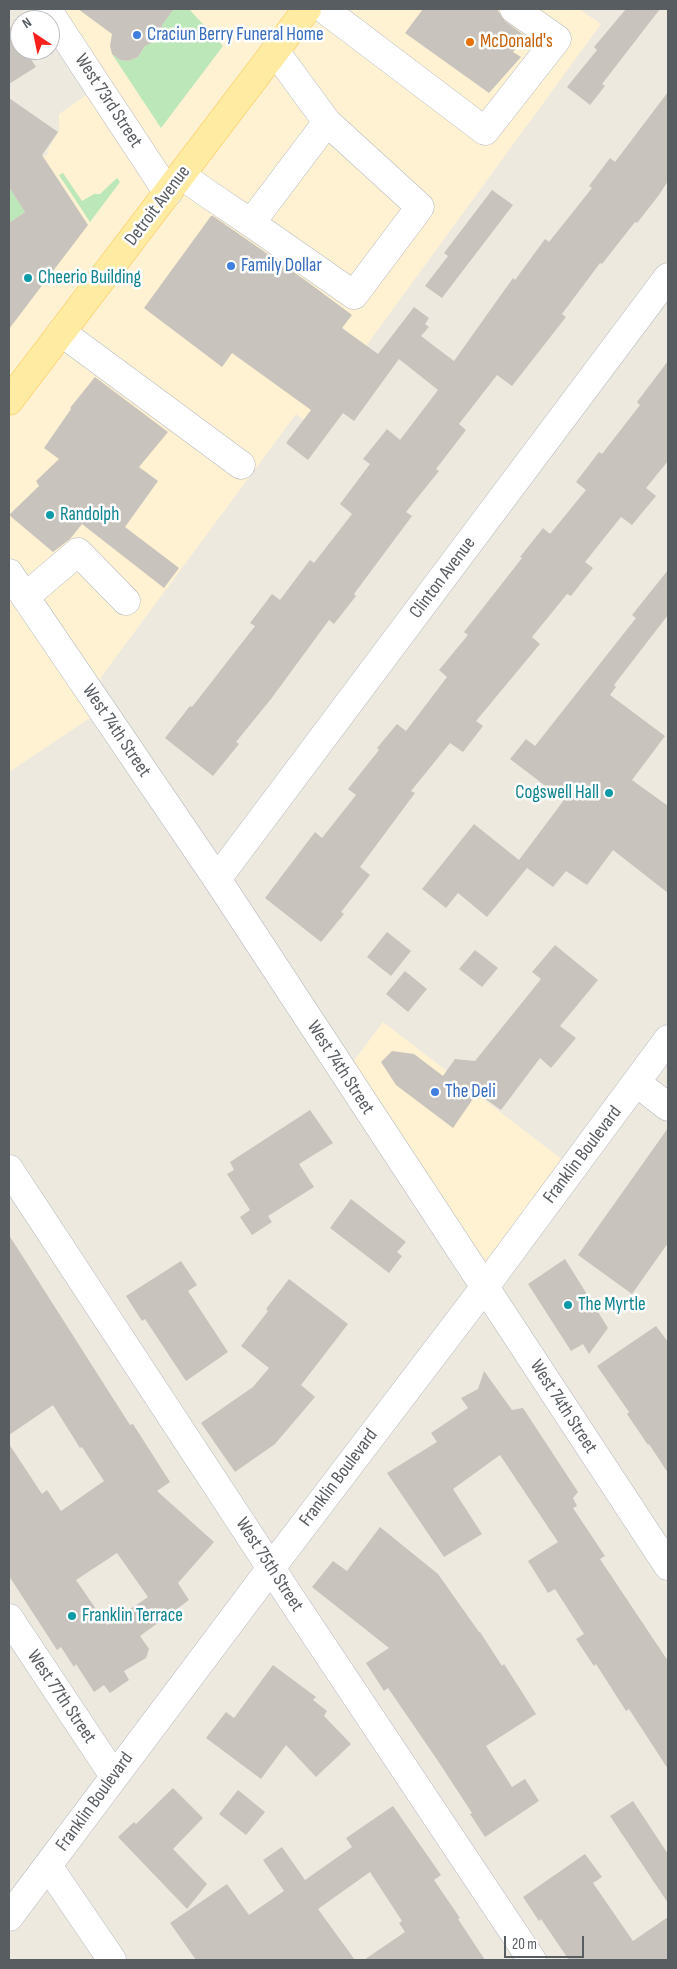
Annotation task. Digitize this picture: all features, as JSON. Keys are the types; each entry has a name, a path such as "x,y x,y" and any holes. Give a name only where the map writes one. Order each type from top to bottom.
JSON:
{"main road":[{"name":"Detroit Avenue","path":"9,399 307,9"}],"street":[{"name":"West 73rd Street","path":"47,9 175,184"},
{"path":"324,9 485,131 557,39 514,9"},
{"path":"175,184 250,223 354,294 360,287 420,207 327,122 275,51"},
{"path":"250,223 327,122"},
{"name":"Clinton Avenue","path":"217,879 668,276"},
{"path":"62,332 241,465"},
{"path":"25,597 78,552 126,601"},
{"name":"West 74th Street","path":"9,573 217,879 668,1566"},
{"name":"Franklin Boulevard","path":"9,1916 484,1288 668,1039"},
{"path":"637,1083 668,1107"},
{"name":"West 75th Street","path":"9,1169 271,1568 532,1960"},
{"name":"West 77th Street","path":"9,1618 114,1776"},
{"path":"48,1866 112,1960"}],"shaded area":[{"path":"579,9 601,24 309,424 296,414 90,692 102,710 9,772 9,179 48,154 47,151 59,131 59,114 98,87 60,29 60,10 48,10"},
{"path":"383,1022 573,1168 484,1288 344,1074"}],"green space":[{"path":"174,9 189,9 223,46 161,128 112,54 120,60 128,61 138,57 147,43 155,43 162,34 161,26"},
{"path":"63,173 82,201 94,194 100,194 117,178 120,182 90,222 59,175"},
{"path":"9,187 25,212 9,223"}],"building":[{"name":"Craciun Berry Funeral Home","path":"78,9 174,9 162,25 163,33 157,40 145,46 138,57 128,61 120,60 112,54 110,46 112,34"},
{"name":"McDonald's","path":"423,9 497,9 505,21 525,36 513,52 521,57 489,93 405,33"},
{"path":"626,9 660,9 602,84 605,86 590,105 567,87 597,50 594,47"},
{"path":"9,25 10,60 31,60 36,67 9,84"},
{"path":"668,92 668,181 659,195 602,264 600,263 562,314 566,317 512,386 497,375 459,424 466,430 436,469 439,471 406,512 412,516 354,594 356,596 334,624 329,620 271,699 236,742 239,744 213,776 165,738 190,706 192,707 255,626 250,623 272,594 280,600 310,560 314,563 352,514 340,504 370,464 363,459 387,429 400,440 438,390 399,359 354,421 343,413 308,460 286,443 311,410 232,353 222,367 144,308 211,216 213,216 352,315 342,328 378,354 414,307 429,318 425,324 429,327 421,336 454,361 513,278 515,280 545,239 549,242 592,188 589,186 610,158 615,162"},
{"path":"9,98 58,132 42,155 88,225 9,329 9,223 25,212 9,187"},
{"path":"492,190 513,205 442,298 425,286 448,256 444,253"},
{"path":"668,361 668,461 646,488 656,496 632,525 621,517 585,562 593,568 571,596 567,594 532,637 540,644 476,721 483,726 463,752 450,743 411,791 415,793 360,867 370,875 341,912 344,914 321,942 265,898 315,832 322,838 356,795 348,789 379,750 377,748 397,724 406,731 447,677 439,670 468,635 464,632 543,528 550,534 586,490 576,482 599,452 602,454 640,405 637,402"},
{"path":"95,377 168,432 139,467 158,481 125,527 179,568 164,588 82,524 70,539 53,552 9,515 39,486 36,481 59,459 44,448 70,408"},
{"path":"668,570 668,615 614,685 616,687 610,695 665,736 632,780 668,806 668,893 613,850 587,885 566,871 553,887 527,868 487,917 458,893 446,908 422,889 474,824 519,860 564,800 510,759 526,739 535,746 636,618 632,615"},
{"path":"387,932 411,951 391,976 367,957"},
{"path":"555,945 598,980 560,1026 576,1038 551,1068 540,1058 501,1110 477,1093 453,1128 396,1085 381,1062 392,1051 414,1054 443,1076 455,1059 475,1061 541,979 532,972"},
{"path":"475,950 498,968 482,987 459,969"},
{"path":"405,971 427,989 408,1012 386,994"},
{"path":"310,1110 333,1143 299,1164 314,1187 268,1216 272,1222 252,1235 240,1217 250,1210 227,1174 234,1170 230,1162"},
{"path":"668,1128 668,1243 632,1294 578,1255"},
{"path":"351,1199 406,1242 397,1252 402,1256 389,1273 330,1228"},
{"path":"9,1235 130,1425 133,1424 170,1482 157,1491 214,1542 178,1583 189,1600 140,1636 149,1649 146,1658 124,1671 129,1680 110,1693 104,1685 94,1692 76,1664 74,1667 61,1647 57,1650 9,1576 9,1444 42,1494 47,1490 61,1511 104,1481 82,1447 80,1448 53,1405 9,1435","holes":["117,1553 148,1597 107,1625 76,1580"]},
{"name":"The Myrtle","path":"565,1259 608,1328 589,1354 583,1344 571,1351 528,1284"},
{"path":"181,1261 197,1285 188,1291 228,1352 186,1381 145,1319 142,1321 126,1296"},
{"path":"289,1279 348,1324 301,1385 315,1397 275,1444 235,1472 201,1423 253,1387 269,1368 241,1346 268,1311 266,1309"},
{"path":"656,1326 668,1342 668,1473 627,1414 629,1412 597,1366"},
{"path":"484,1371 512,1410 523,1408 578,1492 573,1498 577,1506 573,1508 605,1556 600,1559 668,1661 668,1769 629,1709 626,1711 596,1664 594,1666 576,1639 584,1634 555,1589 548,1593 528,1561 558,1542 500,1455 453,1489 482,1534 444,1557 387,1473 437,1442 431,1433 468,1408 461,1398 478,1389"},
{"path":"380,1527 438,1574 502,1666 504,1664 536,1714 486,1746 512,1787 525,1779 539,1801 485,1837 470,1814 472,1813 438,1761 388,1688 384,1691 366,1663 389,1648 312,1587 333,1561 347,1571"},
{"path":"273,1665 316,1697 313,1700 327,1711 324,1716 351,1744 316,1777 286,1745 261,1779 206,1738 226,1712 234,1718"},
{"path":"173,1788 203,1818 173,1849 207,1884 187,1909 118,1837 134,1822 136,1824"},
{"path":"238,1790 265,1812 246,1835 219,1814"},
{"path":"633,1801 668,1854 668,1903 610,1816"},
{"path":"393,1806 441,1875 434,1880 485,1960 364,1960 405,1932 399,1923 402,1921 370,1872 318,1909 355,1960 196,1960 170,1923 227,1884 249,1915 284,1891 263,1860 282,1847 305,1880 352,1847 346,1838"},
{"path":"585,1854 602,1877 593,1883 633,1941 668,1917 668,1960 569,1960 541,1919 539,1921 523,1897"}],"place":[{"name":"Craciun Berry Funeral Home","path":"137,35"},
{"name":"McDonald's","path":"470,42"},
{"name":"Family Dollar","path":"231,266"},
{"name":"Cheerio Building","path":"28,278"},
{"name":"Randolph","path":"50,515"},
{"name":"Cogswell Hall","path":"609,793"},
{"name":"The Deli","path":"435,1092"},
{"name":"The Myrtle","path":"568,1305"},
{"name":"Franklin Terrace","path":"72,1616"}]}
